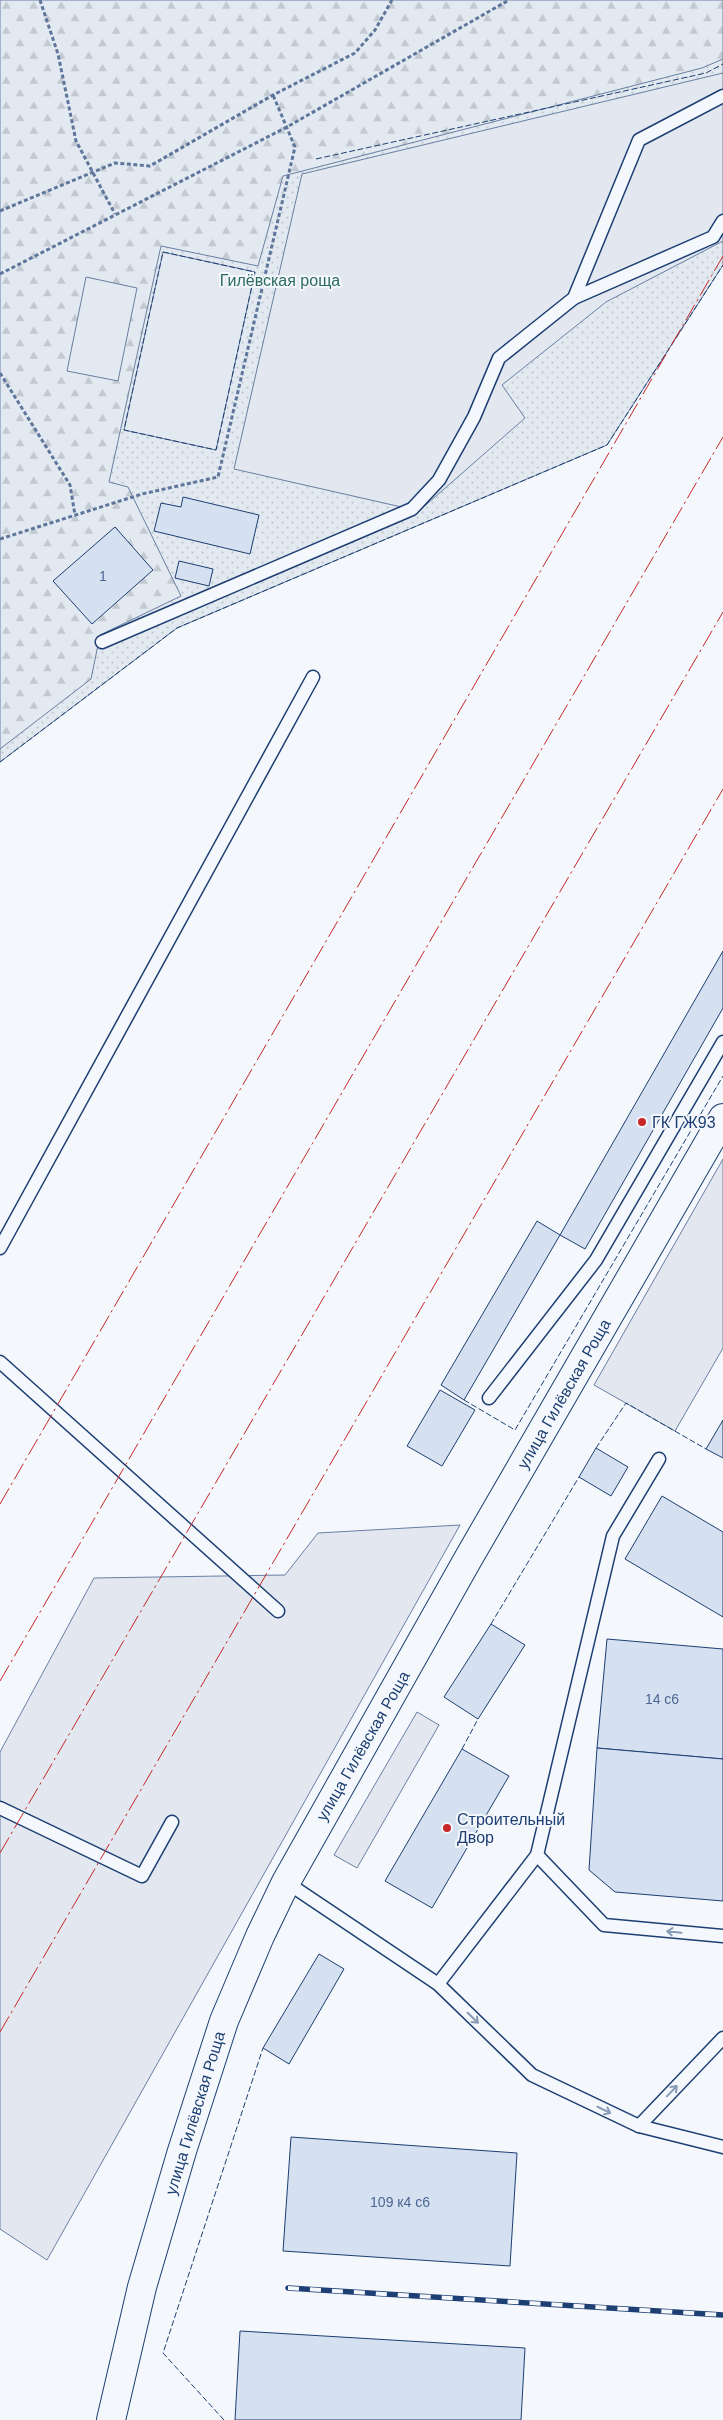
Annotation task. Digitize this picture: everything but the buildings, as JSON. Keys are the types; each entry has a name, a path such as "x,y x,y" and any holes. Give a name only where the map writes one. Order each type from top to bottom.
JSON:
{"street":[{"name":"улица Гилёвская Роща","path":"111,2420 142,2287 221,2030 260,1936 286,1882 473,1551 723,1118"}],"lane":[{"path":"574,298 639,140 723,96"},
{"path":"102,642 412,509 438,480 474,417 499,358 574,298 713,238 723,221"},
{"path":"0,1248 313,677"},
{"path":"489,1398 596,1260 723,1042"},
{"path":"0,1362 278,1611"},
{"path":"438,1984 537,1855 613,1536 659,1459"},
{"path":"0,1808 142,1876 172,1822"},
{"path":"537,1855 604,1925 723,1936"},
{"path":"286,1882 438,1984 532,2075 639,2126 723,2146"},
{"path":"639,2126 723,2038"}],"path":[{"path":"40,0 58,54 76,141 115,214"},
{"path":"0,210 115,163 150,166 273,95 355,53 375,30 392,0"},
{"path":"0,274 287,127 509,0"},
{"path":"0,539 142,494 218,477 295,147 273,95"},
{"path":"0,373 70,485 75,515"}],"green space":[{"name":"Гилёвская роща","path":"0,0 723,0 723,265 607,445 177,628 0,762"},
{"path":"0,0 723,0 723,59 702,68 283,176 258,266 161,246 109,482 128,487 181,596 100,635 91,679 0,749"},
{"path":"163,252 255,272 216,450 124,430"},
{"path":"86,277 137,288 118,381 67,371"}],"shaded area":[{"path":"723,73 723,241 606,302 502,385 525,418 419,511 234,469 302,174"},
{"path":"723,1159 723,1348 675,1431 594,1385"},
{"path":"460,1525 47,2260 0,2229 0,1752 94,1578 285,1575 318,1533"},
{"path":"417,1712 439,1725 357,1868 334,1855"}],"railway":[{"path":"288,2288 723,2315"}],"fence":[{"path":"316,159 706,73 723,64"},
{"path":"163,252 255,272 216,450 124,430 163,252"},
{"path":"0,762 177,628 607,445 723,265"},
{"path":"464,1400 515,1430 723,1076"},
{"path":"596,1448 626,1403 706,1449"},
{"path":"491,1624 579,1477"},
{"path":"462,1749 478,1719"},
{"path":"224,2420 163,2353 263,2048"}],"power":[{"path":"0,1504 723,256"},
{"path":"0,1681 723,437"},
{"path":"0,1853 723,612"},
{"path":"0,2032 723,789"}],"place":[{"name":"ГК ГЖ93","path":"642,1122"},
{"name":"Строительный Двор","path":"447,1828"}]}
